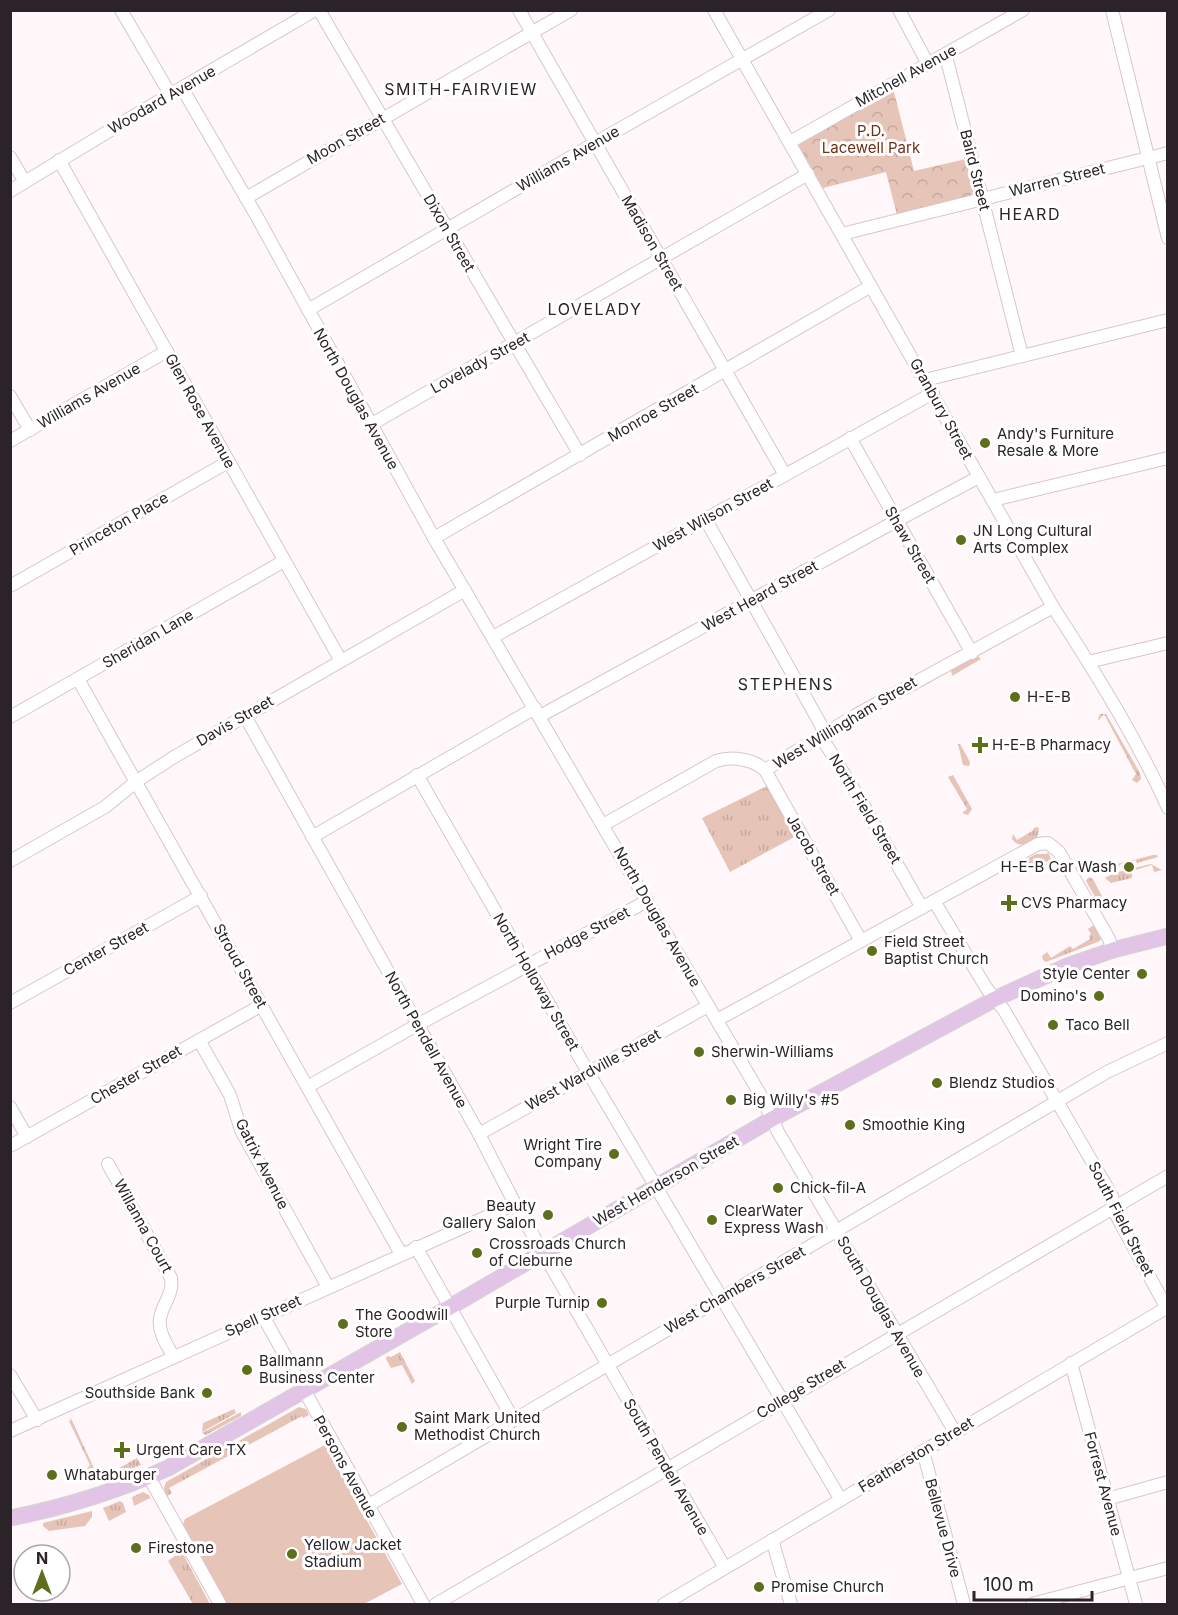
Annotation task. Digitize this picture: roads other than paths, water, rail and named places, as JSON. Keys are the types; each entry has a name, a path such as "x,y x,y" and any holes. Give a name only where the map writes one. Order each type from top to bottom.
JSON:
{"main road":[{"name":"West Henderson Street","path":"10,1518 75,1503 149,1477 204,1449 772,1119 995,999 1067,966 1113,950 1167,936"}],"street":[{"path":"121,10 170,94"},
{"name":"Woodard Avenue","path":"10,191 315,10"},
{"name":"Dixon Street","path":"319,10 580,455"},
{"name":"Madison Street","path":"519,10 785,476"},
{"name":"Moon Street","path":"246,198 571,10"},
{"name":"Granbury Street","path":"714,10 1053,607 1088,662 1154,779 1167,808"},
{"name":"Williams Avenue","path":"308,310 829,10"},
{"path":"898,10 928,63"},
{"name":"Mitchell Avenue","path":"790,142 1023,10"},
{"path":"1112,10 1167,238"},
{"name":"Baird Street","path":"944,55 1022,356"},
{"name":"North Douglas Avenue","path":"182,88 246,198 434,538 538,712 760,1094 772,1119"},
{"name":"Warren Street","path":"842,234 1167,153"},
{"path":"10,157 25,182"},
{"name":"Glen Rose Avenue","path":"60,160 341,661"},
{"name":"Lovelady Street","path":"370,424 514,344 808,174"},
{"name":"Monroe Street","path":"434,538 871,286"},
{"path":"925,380 1167,320"},
{"name":"Williams Avenue","path":"10,441 167,351"},
{"name":"West Wilson Street","path":"493,637 933,393"},
{"path":"10,396 30,430"},
{"name":"Shaw Street","path":"850,438 972,653"},
{"path":"993,500 1167,458"},
{"name":"Princeton Place","path":"10,586 228,462"},
{"name":"West Heard Street","path":"312,837 417,775 751,602 980,477"},
{"name":"North Field Street","path":"706,520 821,725 825,743 928,904 995,999 1058,1101"},
{"name":"Sheridan Lane","path":"10,717 284,561"},
{"name":"Davis Street","path":"10,861 105,807 137,781 174,757 465,590"},
{"name":"West Willingham Street","path":"603,825 716,760 737,759 760,765 765,770 952,660 972,653 1053,607"},
{"path":"1088,662 1167,643"},
{"name":"Stroud Street","path":"78,679 401,1254"},
{"name":"North Pendell Avenue","path":"244,716 607,1365"},
{"name":"Jacob Street","path":"765,770 861,940"},
{"name":"North Holloway Street","path":"417,775 526,966 841,1500"},
{"path":"717,1020 1038,844 1048,843 1059,852 1109,939 1113,950"},
{"name":"Center Street","path":"10,1003 201,896"},
{"name":"Hodge Street","path":"307,1087 647,901"},
{"name":"Chester Street","path":"10,1146 262,1005"},
{"name":"West Wardville Street","path":"478,1134 708,1006"},
{"name":"Gatrix Avenue","path":"199,1040 230,1095 241,1130 328,1287"},
{"name":"West Chambers Street","path":"367,1506 1114,1068 1167,1043"},
{"name":"South Field Street","path":"1058,1101 1112,1196 1115,1213 1167,1307"},
{"path":"10,1107 27,1137"},
{"name":"South Douglas Avenue","path":"772,1119 955,1432"},
{"name":"Willanna Court","path":"108,1164 171,1278 171,1295 162,1313 160,1326 173,1356"},
{"name":"College Street","path":"436,1605 1167,1176"},
{"name":"Spell Street","path":"10,1431 515,1203"},
{"path":"416,1247 513,1419"},
{"name":"Featherston Street","path":"664,1605 1167,1307"},
{"name":"Persons Avenue","path":"263,1316 423,1605"},
{"name":"Forrest Avenue","path":"1071,1363 1136,1605"},
{"name":"South Pendell Avenue","path":"607,1365 725,1568"},
{"path":"10,1375 37,1420"},
{"name":"Bellevue Drive","path":"922,1451 964,1605"},
{"path":"149,1477 220,1605"},
{"path":"1107,1499 1167,1482"},
{"path":"772,1540 791,1605"},
{"path":"1032,1605 1167,1568"}],"place":[{"name":"Andy's Furniture Resale & More","path":"985,443"},
{"name":"JN Long Cultural Arts Complex","path":"961,540"},
{"name":"H-E-B","path":"1015,697"},
{"name":"H-E-B Pharmacy","path":"980,745"},
{"name":"H-E-B Car Wash","path":"1129,867"},
{"name":"CVS Pharmacy","path":"1009,903"},
{"name":"Field Street Baptist Church","path":"872,951"},
{"name":"Style Center","path":"1142,974"},
{"name":"Domino's","path":"1099,996"},
{"name":"Taco Bell","path":"1053,1025"},
{"name":"Sherwin-Williams","path":"699,1052"},
{"name":"Blendz Studios","path":"937,1083"},
{"name":"Big Willy's #5","path":"731,1100"},
{"name":"Smoothie King","path":"850,1125"},
{"name":"Wright Tire Company","path":"614,1154"},
{"name":"Chick-fil-A","path":"778,1188"},
{"name":"Beauty Gallery Salon","path":"548,1215"},
{"name":"ClearWater Express Wash","path":"712,1220"},
{"name":"Crossroads Church of Cleburne","path":"477,1253"},
{"name":"Purple Turnip","path":"602,1303"},
{"name":"The Goodwill Store","path":"343,1324"},
{"name":"Ballmann Business Center","path":"247,1370"},
{"name":"Southside Bank","path":"207,1393"},
{"name":"Saint Mark United Methodist Church","path":"402,1427"},
{"name":"Urgent Care TX","path":"122,1450"},
{"name":"Whataburger","path":"52,1475"},
{"name":"Firestone","path":"136,1548"},
{"name":"Yellow Jacket Stadium","path":"292,1554"},
{"name":"Promise Church","path":"759,1587"}],"district":[{"name":"SMITH-FAIRVIEW","path":"461,89"},
{"name":"HEARD","path":"1030,214"},
{"name":"LOVELADY","path":"595,309"},
{"name":"STEPHENS","path":"786,684"}],"park label":[{"name":"P.D. Lacewell Park","path":"871,140"}]}
